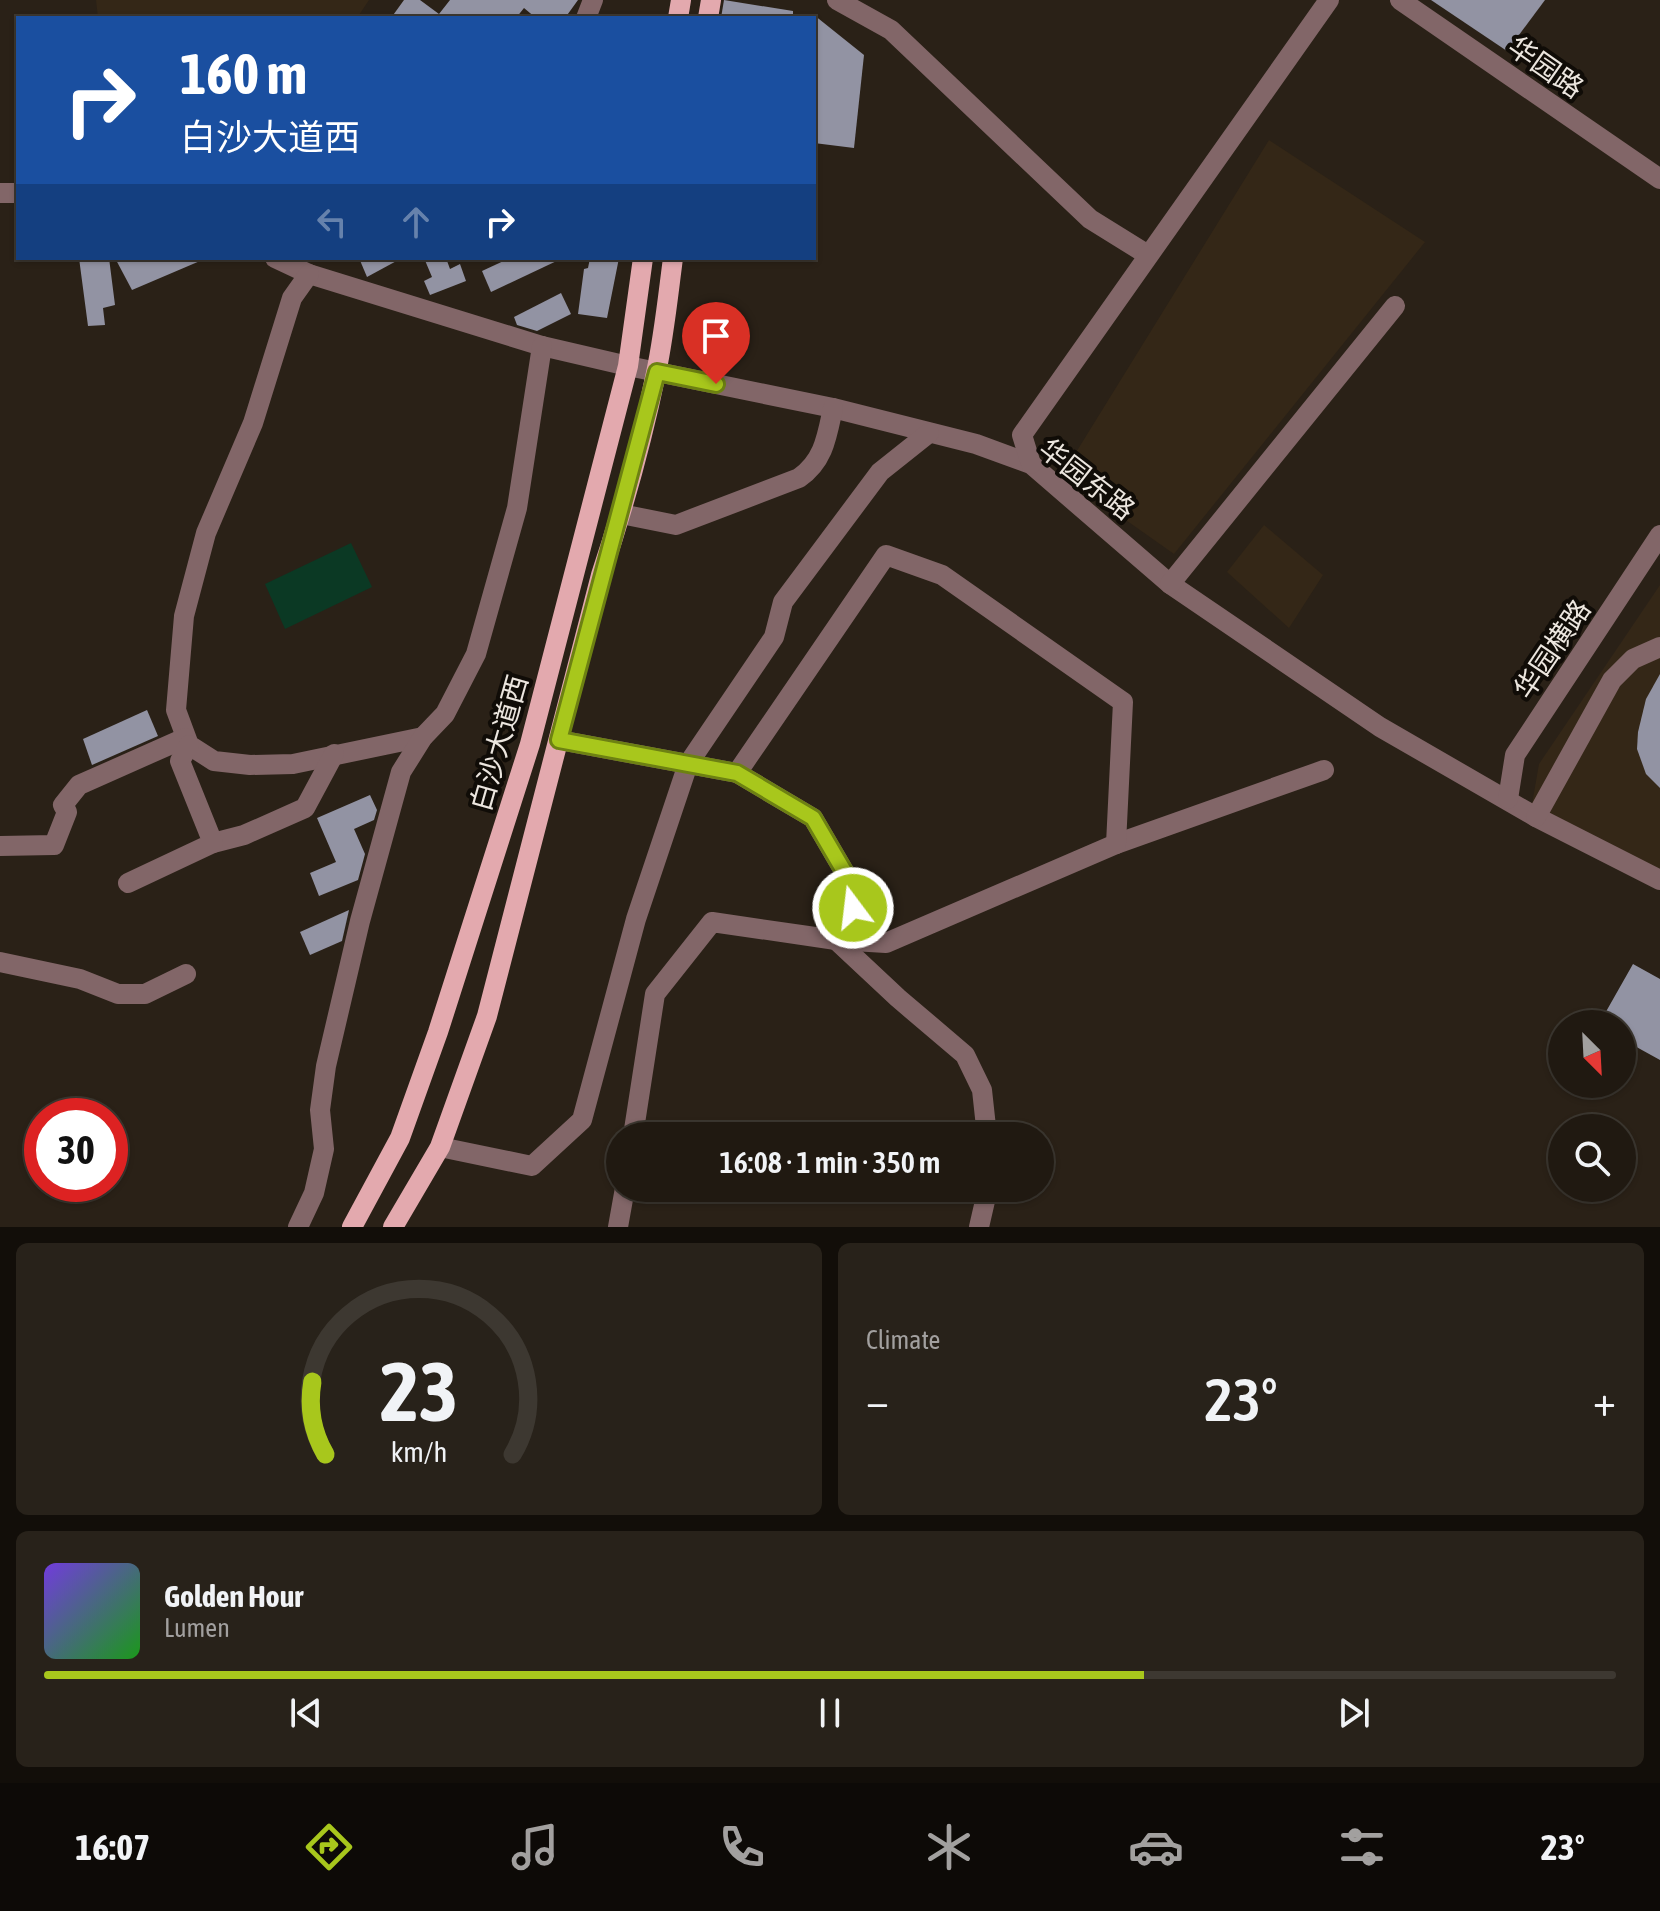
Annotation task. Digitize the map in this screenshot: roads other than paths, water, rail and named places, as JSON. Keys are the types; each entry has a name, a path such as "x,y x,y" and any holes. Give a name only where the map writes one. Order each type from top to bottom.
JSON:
{"main road":[{"name":"白沙大道西","path":"352,1227 400,1138 458,972 530,744 628,366 643,260"},
{"name":"白沙大道西","path":"393,1227 440,1147 487,1016 657,372 673,260"}],"street":[{"path":"837,0 891,30 1090,219 1148,255"},
{"path":"1031,464 1022,435 1329,0"},
{"name":"华园路","path":"1400,0 1660,179"},
{"name":"华园东路","path":"279,260 309,274 542,346 833,408 976,444 1031,464 1170,584 1380,727 1536,817 1660,880"},
{"path":"309,274 292,298 253,423 206,533 184,616 176,710 187,742 214,761 250,765 293,764 423,737"},
{"path":"1170,584 1395,306"},
{"path":"298,1227 314,1193 324,1149 320,1110 326,1066 360,921 401,772 423,737 445,714 476,654 517,508 542,346"},
{"path":"621,514 676,525 707,516 799,478 813,469 820,457 833,408"},
{"path":"440,1147 532,1166 582,1120 636,919 688,764 774,637 783,602 880,472 929,433"},
{"name":"华园横路","path":"1508,799 1515,755 1660,535"},
{"path":"737,773 886,555 942,575 1123,702 1116,844"},
{"path":"1536,817 1612,680 1633,659 1660,647"},
{"path":"559,740 737,773 813,818 848,878 853,908 836,940"},
{"path":"187,742 180,761 213,843"},
{"path":"0,846 54,845 67,812 63,805 79,785 187,742"},
{"path":"128,883 213,843 244,835 305,808 334,754"},
{"path":"635,1122 655,994 712,922 836,940 886,943 1116,844 1324,770"},
{"path":"836,940 965,1055 982,1090 985,1122"},
{"path":"0,962 80,979 118,994 145,994 186,974"},
{"path":"618,1227 622,1202"},
{"path":"979,1227 985,1202"}]}
